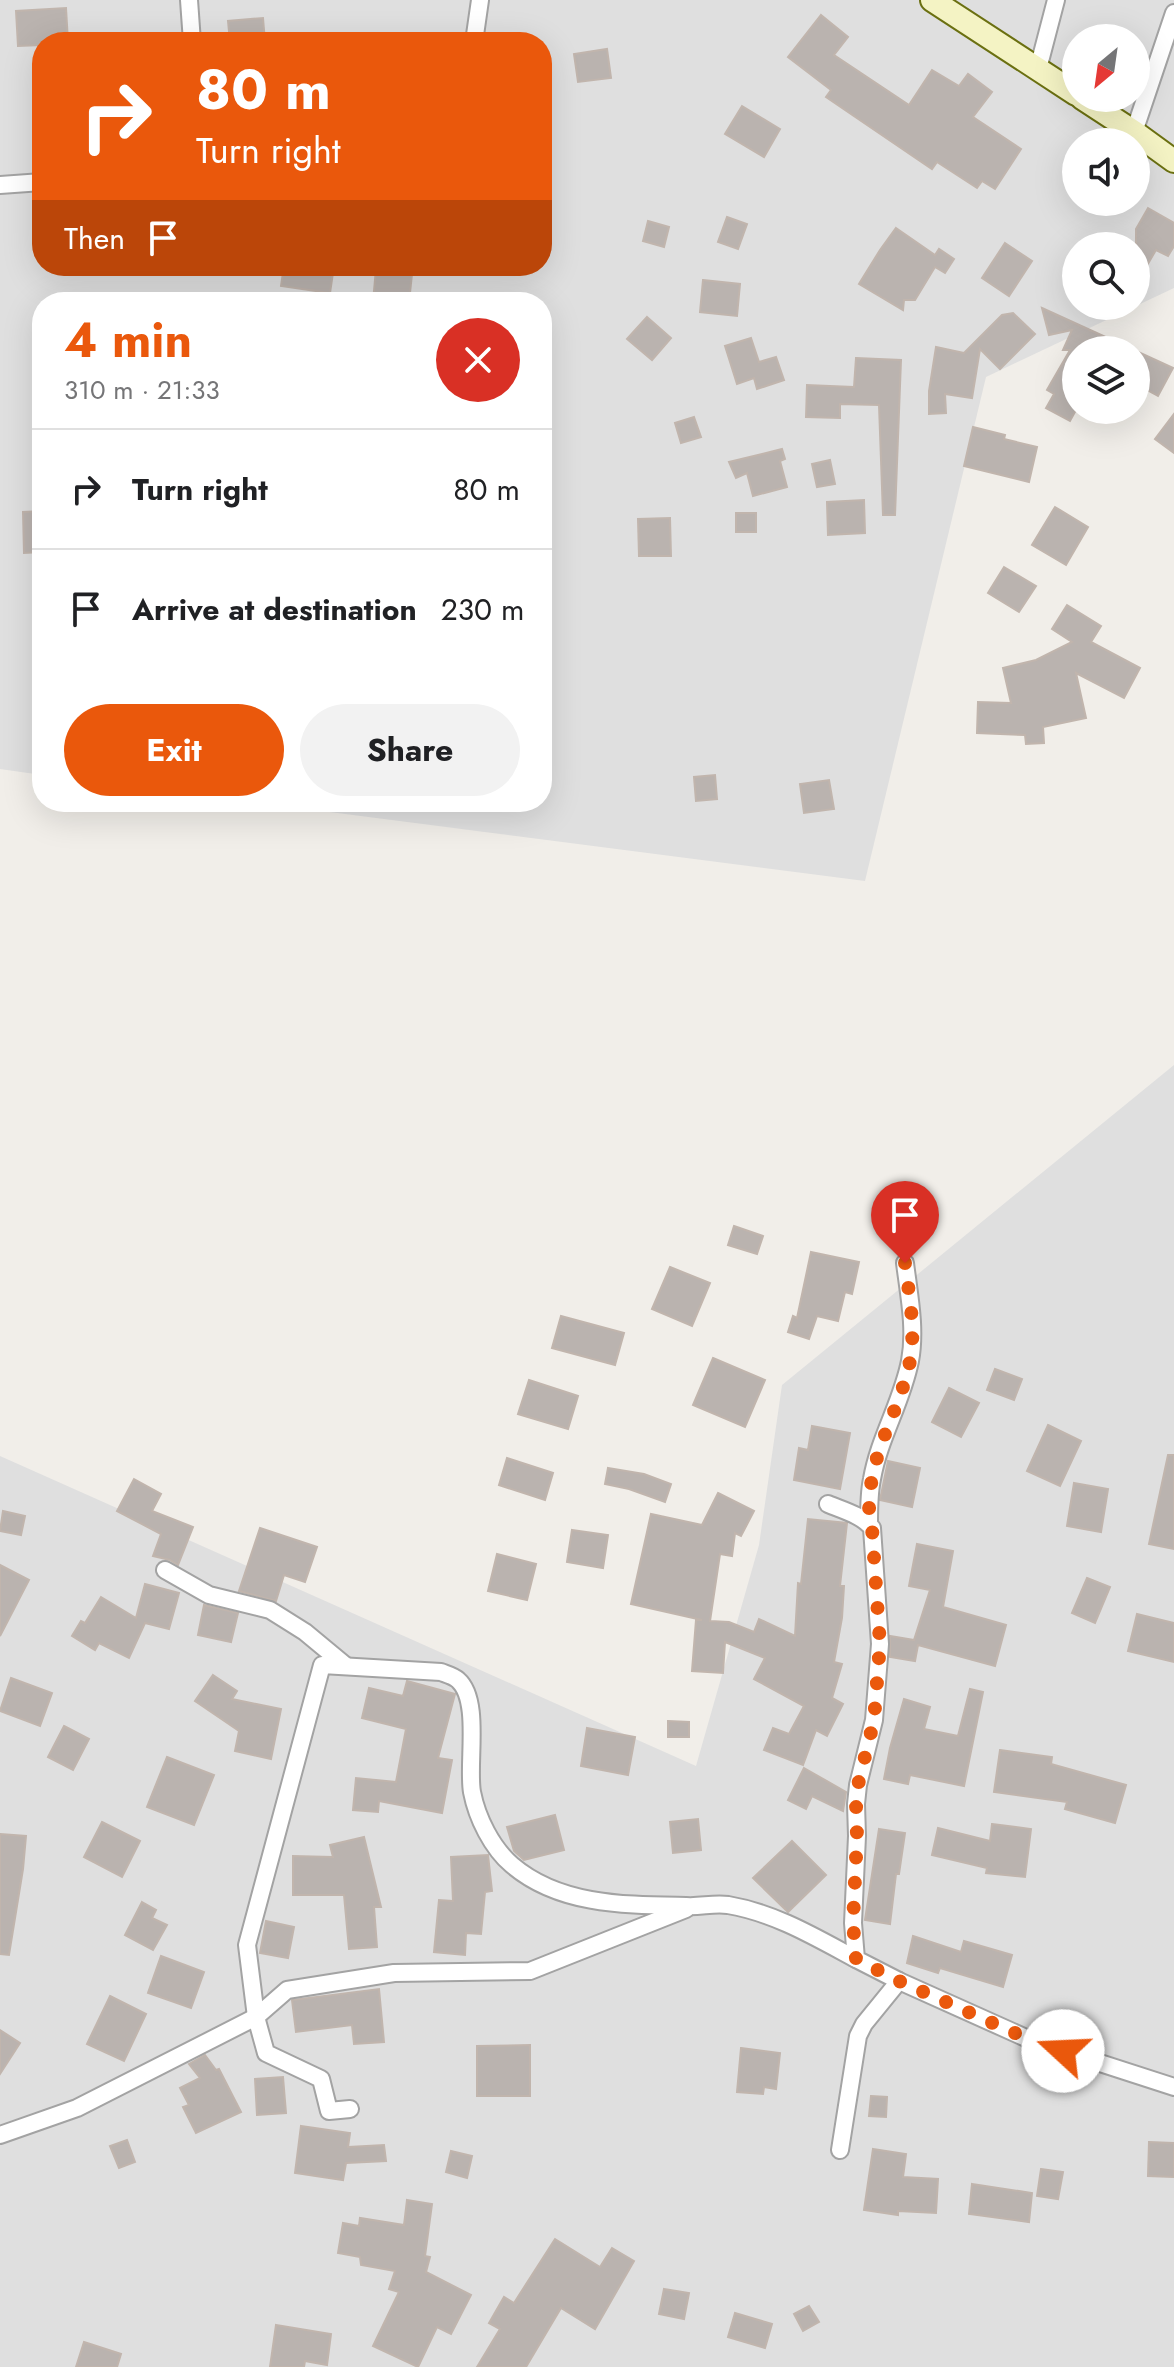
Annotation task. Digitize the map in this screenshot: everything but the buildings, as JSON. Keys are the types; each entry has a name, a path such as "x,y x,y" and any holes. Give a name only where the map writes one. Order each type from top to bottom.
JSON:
{"street":[{"path":"189,0 191,32"},
{"path":"475,32 480,0"},
{"path":"932,0 1062,85"},
{"path":"1038,69 1056,0"},
{"path":"1135,128 1174,13"},
{"path":"1103,112 1128,128"},
{"path":"1150,144 1174,161"},
{"path":"0,185 32,183"},
{"path":"856,1959 853,1923 856,1804 874,1720 880,1644 872,1528 869,1523 871,1481 902,1393 910,1359 913,1331 905,1263"},
{"path":"828,1504 869,1523"},
{"path":"165,1570 209,1595 270,1610 305,1632 346,1666"},
{"path":"350,2109 329,2111 321,2079 266,2053 256,2017 247,1945 322,1665 441,1672 457,1679 470,1706 472,1791 484,1830 510,1864 523,1873 554,1890 599,1903 691,1907"},
{"path":"0,2135 77,2108 256,2017 287,1990 394,1973 530,1971 691,1907 711,1903 758,1911 794,1926 899,1981 1035,2042 1174,2087"},
{"path":"840,2150 858,2036 899,1981"}],"shaded area":[{"path":"0,0 1174,0 1174,288 1150,299 1150,232 1062,232 1062,320 1106,320 1073,336 1062,336 1062,341 986,377 865,881 330,812 552,812 552,292 32,292 32,774 0,769"},
{"path":"1174,1065 1174,2367 0,2367 0,1456 696,1766 759,1545 782,1385"}],"route":[{"path":"905,1263 913,1331 910,1359 902,1393 871,1481 869,1523 872,1528 881,1632 874,1720 856,1804 853,1923 856,1959 1035,2042 1063,2051"}]}
